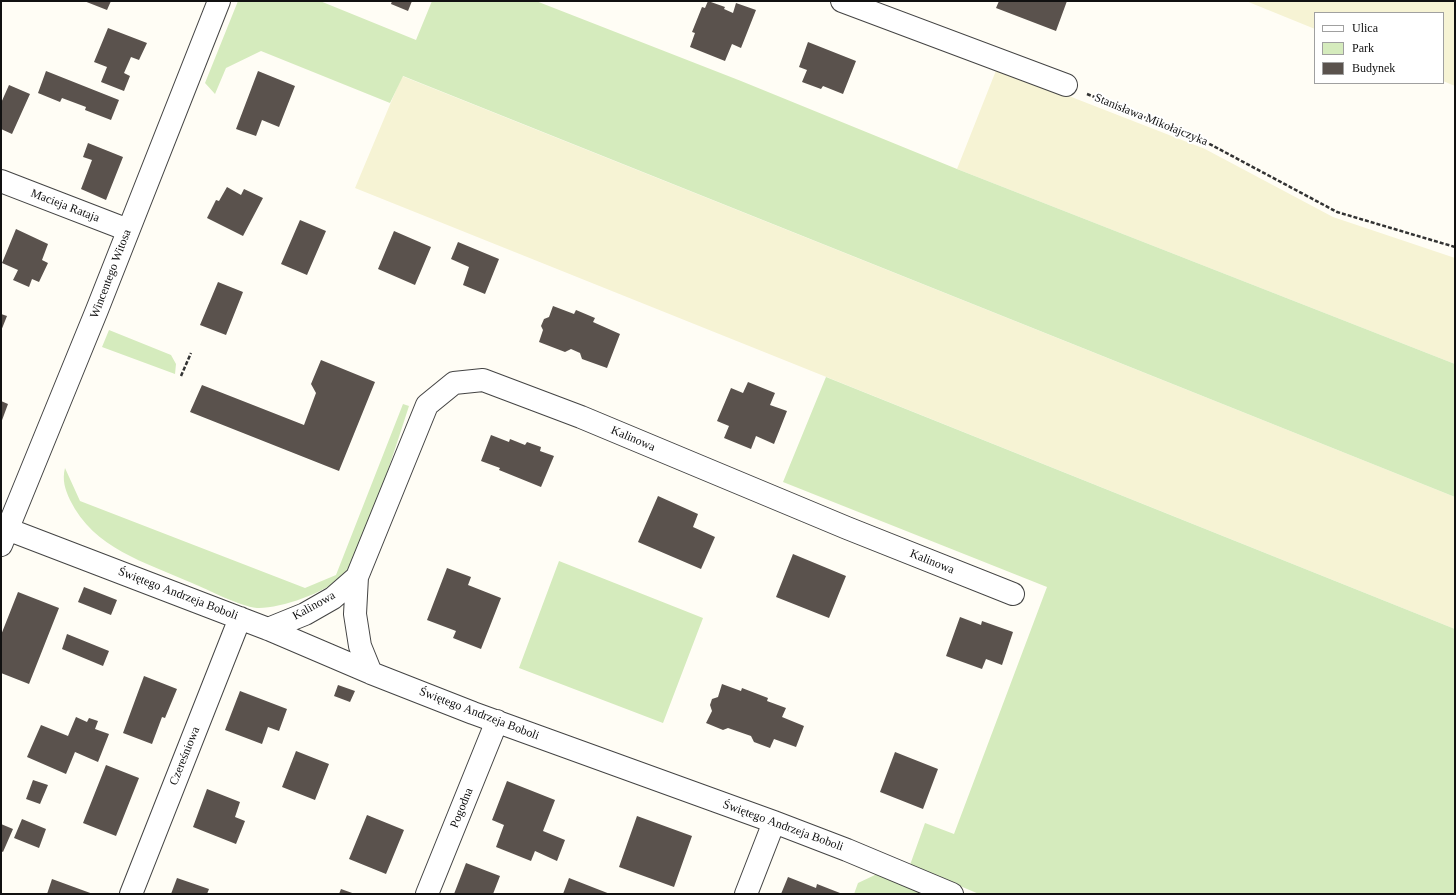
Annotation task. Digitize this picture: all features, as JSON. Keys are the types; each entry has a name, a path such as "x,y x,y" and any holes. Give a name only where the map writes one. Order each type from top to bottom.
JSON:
{"street":[{"name":"Wincentego Witosa","path":"4,537 220,1"},
{"path":"842,1 1066,85"},
{"name":"Macieja Rataja","path":"1,181 128,230"},
{"name":"Kalinowa","path":"371,673 360,646 356,620 357,577 427,405 454,383 483,380 546,403 848,528 1013,594"},
{"name":"Świętego Andrzeja Boboli","path":"4,537 240,618 371,673 497,721 774,822 847,850 952,894"},
{"name":"Kalinowa","path":"268,629 305,614 333,598 357,577"},
{"name":"Czereśniowa","path":"131,894 240,618"},
{"name":"Pogodna","path":"426,894 497,721"},
{"path":"746,894 774,822"}],"path":[{"name":"Stanisława Mikołajczyka","path":"1066,85 1204,141 1336,212 1455,247"},
{"path":"181,376 191,353"}],"shaded area":[{"path":"1246,1 1455,1 1455,86 1444,81 1444,12 1314,12 1314,29"},
{"path":"997,68 1205,149 1333,217 1455,258 1455,364 957,169"},
{"path":"402,76 1455,497 1455,629 355,188"}],"green space":[{"path":"238,1 320,1 416,40 432,1 536,1 741,81 957,169 1455,364 1455,497 403,76 390,103 261,51 226,68 215,94 205,83"},
{"path":"109,330 171,355 176,364 175,374 102,347"},
{"path":"826,377 1455,629 1455,894 979,894 910,865 925,823 954,834 1047,587 783,482"},
{"path":"403,404 409,406 373,511 350,566 341,577 324,589 301,599 277,606 266,608 250,607 156,568 122,552 93,531 80,517 65,488 65,468 80,501 305,588 336,575"},
{"path":"559,561 703,618 663,723 519,668"},
{"path":"877,874 926,894 854,894 858,883"}],"building":[{"path":"84,1 111,1 107,10"},
{"path":"392,1 412,1 408,11 391,4"},
{"path":"708,1 725,7 724,9 733,13 736,3 756,10 741,48 732,44 725,61 690,47 695,33 692,32 702,7 705,8"},
{"path":"999,1 1067,1 1056,31 996,8"},
{"path":"108,28 147,43 139,60 131,57 124,73 130,76 124,91 101,82 107,67 94,62"},
{"path":"808,42 856,61 843,94 823,86 821,89 802,82 807,70 799,67"},
{"path":"46,71 119,100 111,120 85,110 86,107 62,98 60,102 38,93"},
{"path":"258,71 295,86 279,127 262,120 256,136 236,129"},
{"path":"9,85 30,94 12,134 1,129 1,103"},
{"path":"88,143 123,157 106,200 81,189 92,160 83,157"},
{"path":"227,187 241,195 244,189 263,198 243,236 207,218 216,200 219,201"},
{"path":"300,220 326,231 307,275 281,264"},
{"path":"16,229 48,244 42,260 48,263 39,282 32,279 29,287 13,280 18,270 2,263"},
{"path":"394,231 431,247 415,285 378,269"},
{"path":"458,242 499,259 485,294 463,285 469,267 451,259"},
{"path":"218,282 243,292 226,335 200,325"},
{"path":"553,306 574,314 576,310 595,318 593,322 620,334 607,368 582,359 580,353 571,349 565,352 539,342 543,330 541,326 544,319 549,317"},
{"path":"1,314 7,316 1,331"},
{"path":"321,360 375,382 339,471 190,412 202,385 304,425 316,393 311,384"},
{"path":"748,382 775,393 770,405 787,411 774,444 756,436 751,449 724,438 729,426 717,421 731,388 743,393"},
{"path":"1,401 8,404 1,423"},
{"path":"491,435 509,442 510,439 525,445 527,442 541,447 540,451 554,456 541,487 481,461"},
{"path":"658,496 698,514 693,527 715,537 701,569 638,542"},
{"path":"793,554 846,576 829,618 776,597"},
{"path":"447,568 471,577 468,585 501,598 481,649 453,638 456,631 427,620"},
{"path":"84,587 117,600 111,615 78,602"},
{"path":"18,592 59,608 29,684 1,673 1,635"},
{"path":"960,617 981,625 982,621 1013,632 1002,665 986,659 982,669 946,656"},
{"path":"67,634 109,651 103,666 62,649"},
{"path":"144,676 177,689 165,718 162,717 152,744 123,733"},
{"path":"722,684 741,691 742,688 768,698 767,701 786,708 782,717 804,726 796,747 774,739 770,748 754,742 751,736 728,728 723,730 706,723 712,711 710,705 712,699 718,697"},
{"path":"338,685 355,691 350,702 334,696"},
{"path":"240,691 287,709 279,731 268,727 262,744 225,730"},
{"path":"76,717 87,722 89,718 98,721 95,729 109,734 98,762 75,752 66,774 27,757 41,725 68,736"},
{"path":"296,751 329,764 315,800 282,787"},
{"path":"895,752 938,769 923,809 880,792"},
{"path":"106,765 139,778 116,836 83,823"},
{"path":"33,780 48,785 40,804 26,799"},
{"path":"507,781 555,800 543,831 565,840 557,861 535,851 531,861 496,847 504,825 492,820"},
{"path":"207,789 240,802 235,817 245,821 236,844 193,827"},
{"path":"367,815 404,830 386,874 349,859"},
{"path":"637,816 692,836 674,887 619,867"},
{"path":"22,819 46,829 39,848 14,838"},
{"path":"1,824 13,829 3,852 1,851"},
{"path":"466,863 500,876 493,894 454,894"},
{"path":"788,877 816,888 817,884 840,893 781,894"},
{"path":"177,878 209,889 207,894 171,894"},
{"path":"569,878 610,894 563,894"},
{"path":"52,879 93,894 47,894"},
{"path":"341,889 355,894 339,894"}]}
